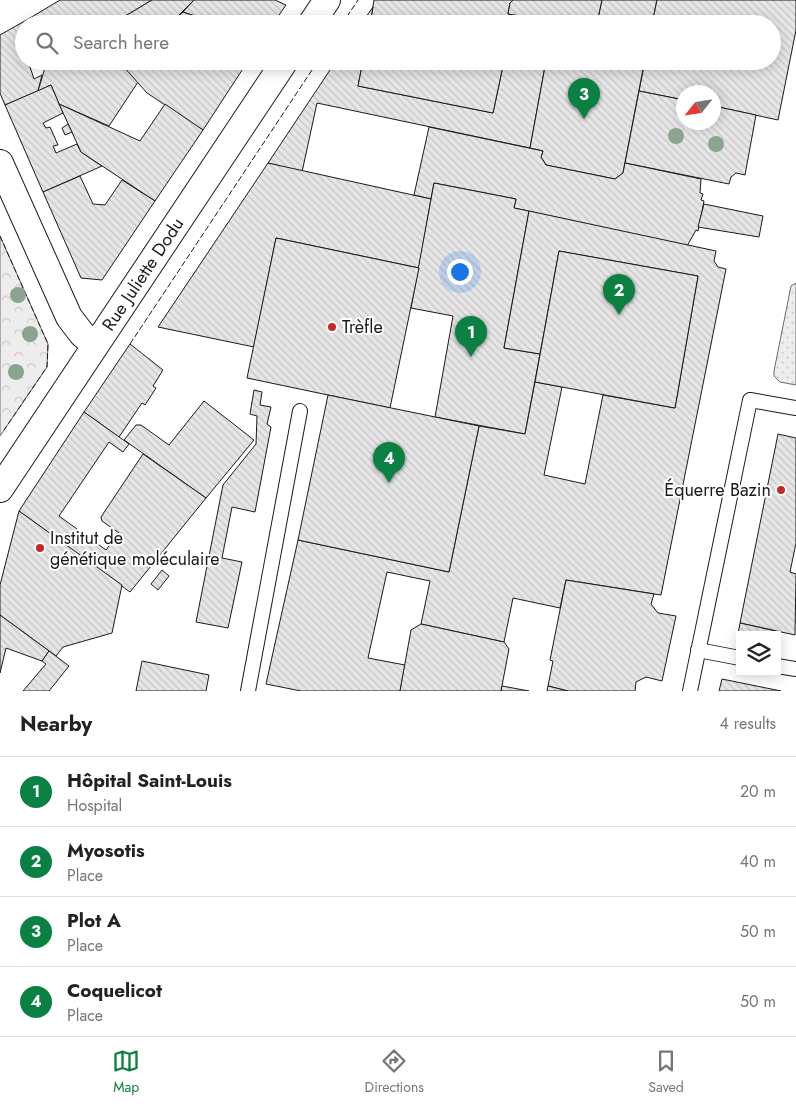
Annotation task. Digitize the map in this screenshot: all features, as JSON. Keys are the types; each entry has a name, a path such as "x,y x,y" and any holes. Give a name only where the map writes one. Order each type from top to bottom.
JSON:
{"street":[{"path":"317,15 327,0"},
{"name":"Rue Juliette Dodu","path":"0,489 279,70"},
{"path":"0,163 69,317 82,334 95,344"}],"lane":[{"path":"690,691 750,400 796,408"},
{"path":"248,691 300,411"},
{"path":"698,650 736,657"},
{"path":"781,667 796,669"}],"green space":[{"path":"0,236 48,344 47,367 0,436"},
{"path":"796,283 796,385 780,382 774,376 774,371 791,286"}],"building":[{"path":"60,0 152,0 127,15 35,15"},
{"path":"152,0 194,0 179,15 127,15"},
{"path":"194,0 275,0 286,5 279,15 192,15 183,12"},
{"path":"374,0 513,0 510,3 508,14 513,15 372,15"},
{"path":"513,0 602,0 599,15 514,15 508,14 510,3"},
{"path":"602,0 657,0 654,15 599,15"},
{"path":"657,0 796,0 796,30 778,120 721,108 721,85 676,85 676,98 639,91 643,70 781,70 781,15 654,15"},
{"path":"373,7 372,15 367,15"},
{"path":"183,12 192,15 180,15"},
{"path":"15,26 15,70 31,70 34,79 42,75 38,91 5,105 0,93 0,35"},
{"path":"44,70 127,70 138,82 109,126 59,104 51,85 38,91"},
{"path":"127,70 242,70 203,130 147,93"},
{"path":"330,70 361,70 358,86 493,113 502,70 544,70 530,148 317,103 302,172 268,163"},
{"path":"361,70 502,70 493,113 358,86"},
{"path":"544,70 643,70 623,173 615,179 546,165 541,157 543,151 530,148"},
{"path":"51,85 63,113 43,123 46,128 50,127 58,145 53,146 56,153 77,144 81,152 102,166 43,192 5,105"},
{"path":"639,91 676,98 676,130 721,130 721,108 756,115 745,175 736,173 731,177 729,184 625,163"},
{"path":"59,104 140,141 165,104 203,130 155,201 81,152"},
{"path":"68,124 72,132 65,135 62,128"},
{"path":"429,127 543,151 541,157 546,165 615,179 623,173 625,163 701,179 700,193 703,194 701,200 704,201 698,231 696,230 687,246 514,208 516,199 434,183 431,199 414,195"},
{"path":"268,163 431,199 419,268 276,238 254,347 158,327"},
{"path":"80,176 93,204 105,205 122,180 155,201 102,280 81,278 43,192"},
{"path":"434,183 516,199 514,208 529,211 504,348 540,354 525,434 435,417 453,316 411,308"},
{"path":"704,204 763,216 759,237 698,227"},
{"path":"529,211 716,251 714,261 718,267 726,269 661,595 566,580 560,608 513,598 504,642 421,624 430,581 387,572 368,658 405,665 400,691 301,691 266,684 298,540 449,572 479,426 525,434 535,382 562,387 544,475 585,484 603,395 675,408 698,276 559,251 540,354 504,348"},
{"name":"Trèfle","path":"276,238 419,268 390,408 247,378"},
{"path":"559,251 698,276 675,408 535,382"},
{"path":"130,344 163,370 153,386 156,388 145,405 142,403 119,437 84,412"},
{"path":"254,390 262,392 260,405 271,407 267,424 271,427 255,512 232,507 222,558 242,562 228,628 196,622 223,485 256,444 257,416 250,414"},
{"path":"328,395 479,426 449,572 298,540"},
{"path":"204,401 254,440 206,498 124,440 136,425 141,425 169,445"},
{"path":"84,412 129,444 123,452 109,442 59,516 106,550 119,533 102,521 101,517 143,454 206,498 130,592 19,511"},
{"name":"Équerre Bazin","path":"778,434 796,438 796,543 790,572 796,574 795,635 740,623"},
{"name":"Institut de génétique moléculaire","path":"19,511 122,585 112,633 63,647 56,656 0,615 0,585"},
{"path":"162,570 169,576 158,590 151,584"},
{"path":"566,580 654,594 651,604 658,613 676,616 662,681 646,677 636,682 635,691 568,691 548,686 553,661 550,660"},
{"path":"0,615 49,651 42,661 6,648 0,673"},
{"path":"740,623 776,631 739,631"},
{"path":"421,624 504,642 509,649 501,691 400,691 411,630"},
{"path":"49,651 69,666 49,691 23,691 46,664 42,661"},
{"path":"142,661 209,675 206,691 136,691"},
{"path":"722,679 781,691 719,691"},
{"path":"502,686 529,691 501,691"},
{"path":"548,686 568,691 547,691"}],"fence":[{"path":"348,15 358,0"},
{"path":"130,344 312,70"},
{"path":"0,236 48,344 47,367 4,430"}],"place":[{"name":"Plot A","path":"584,119"},
{"name":"Myosotis","path":"619,315"},
{"name":"Trèfle","path":"332,327"},
{"name":"Hôpital Saint-Louis","path":"471,357"},
{"name":"Coquelicot","path":"389,483"},
{"name":"Équerre Bazin","path":"781,490"},
{"name":"Institut de génétique moléculaire","path":"40,548"}]}
